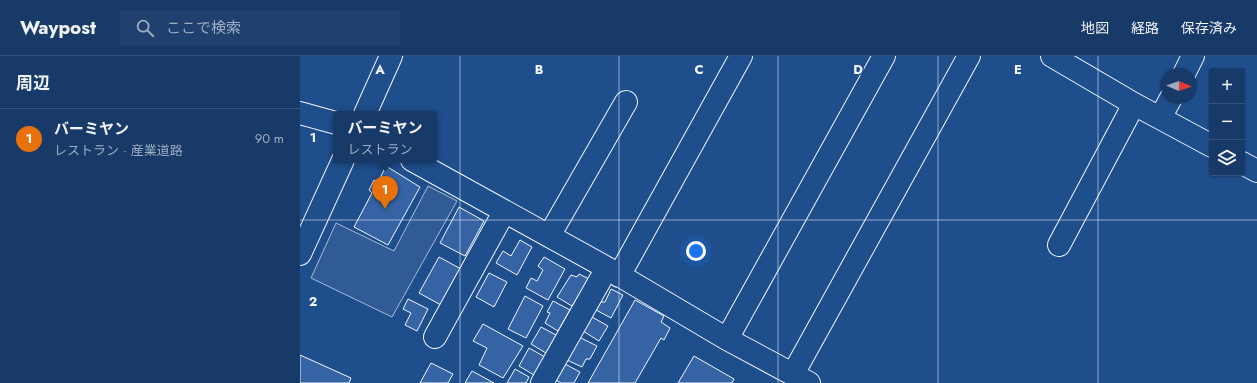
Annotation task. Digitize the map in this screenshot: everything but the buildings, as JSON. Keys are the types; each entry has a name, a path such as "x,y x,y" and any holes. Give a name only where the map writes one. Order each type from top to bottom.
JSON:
{"street":[{"path":"366,111 391,56"},
{"path":"542,383 613,272 741,56"},
{"path":"727,339 884,56"},
{"path":"417,163 613,272 727,339 801,379 969,56"},
{"path":"1052,56 1134,104 1209,144"},
{"path":"1187,68 1193,56"},
{"path":"549,236 626,102"},
{"path":"1059,245 1134,104"},
{"path":"1160,118 1168,104"},
{"path":"300,113 333,122"},
{"path":"300,254 342,163"},
{"path":"1245,165 1257,171"},
{"path":"435,338 504,212"}],"shaded area":[{"path":"428,186 457,201 392,317 311,278 336,223 394,251"}],"place":[{"name":"バーミヤン","path":"385,209"}]}
